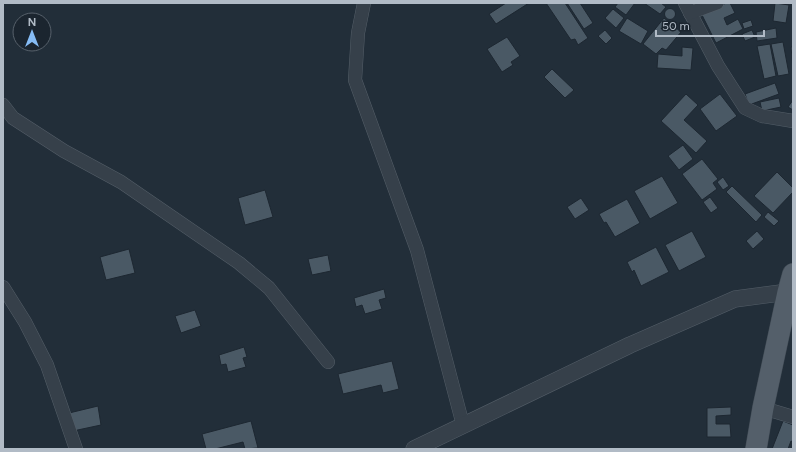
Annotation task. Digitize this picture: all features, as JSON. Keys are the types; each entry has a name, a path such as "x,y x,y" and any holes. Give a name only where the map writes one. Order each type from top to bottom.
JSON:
{"main road":[{"path":"756,449 763,408 790,283"}],"street":[{"path":"364,3 358,33 355,80 417,250 463,426"},
{"path":"717,3 687,8 718,66 745,108 762,116 793,121"},
{"path":"3,105 13,118 64,150 121,182 239,263 270,288 328,362"},
{"path":"414,449 630,345 735,299 790,283"},
{"path":"3,287 25,322 47,365 76,449"},
{"path":"763,408 793,417"}],"building":[{"path":"506,3 529,3 496,24 489,14"},
{"path":"546,3 565,3 588,38 578,45 575,39 571,40"},
{"path":"567,3 580,3 593,23 584,29"},
{"path":"618,3 635,3 626,15 615,7"},
{"path":"644,3 661,3 666,7 660,14"},
{"path":"726,3 730,3 735,13 724,18 727,25 738,19 743,29 716,43 702,15"},
{"path":"775,3 789,5 786,23 773,21"},
{"path":"613,9 624,18 616,28 605,18"},
{"path":"668,9 672,9 674,10 674,18 668,19 665,16 665,12"},
{"path":"627,18 648,31 641,44 619,31"},
{"path":"664,18 681,32 666,50 662,48 656,54 643,44"},
{"path":"751,20 753,26 744,29 742,23"},
{"path":"776,28 777,38 757,41 756,32"},
{"path":"605,30 612,38 606,44 598,36"},
{"path":"752,30 755,37 745,41 742,34"},
{"path":"507,37 520,56 511,62 513,65 502,72 487,49"},
{"path":"783,42 789,74 778,76 771,44"},
{"path":"770,44 776,76 764,79 757,46"},
{"path":"682,47 693,48 691,70 657,68 658,54 682,56"},
{"path":"791,47 793,47 793,68"},
{"path":"552,69 574,90 565,98 544,77"},
{"path":"775,83 779,94 749,105 745,94"},
{"path":"686,94 698,105 684,120 707,141 696,153 661,121"},
{"path":"720,94 737,116 716,131 700,109"},
{"path":"779,98 781,107 762,111 760,102"},
{"path":"793,100 793,110 788,107"},
{"path":"683,145 693,159 679,170 668,156"},
{"path":"702,159 718,179 713,183 717,189 702,200 682,174"},
{"path":"777,172 793,188 793,192 773,213 754,196"},
{"path":"662,176 678,203 650,219 634,191"},
{"path":"723,177 729,186 723,190 717,182"},
{"path":"732,186 762,215 756,222 726,192"},
{"path":"265,190 273,217 245,225 238,198"},
{"path":"710,197 718,208 711,213 703,202"},
{"path":"581,198 589,210 575,219 567,207"},
{"path":"627,199 640,223 615,237 599,214"},
{"path":"768,212 779,221 774,226 764,217"},
{"path":"692,231 706,257 679,271 665,245"},
{"path":"757,231 764,239 753,249 746,241"},
{"path":"656,247 669,272 641,286 634,270 632,272 627,262"},
{"path":"129,249 135,273 106,280 100,257"},
{"path":"328,255 331,271 312,275 308,259"},
{"path":"384,289 386,298 379,300 382,309 365,314 362,305 356,307 354,298"},
{"path":"195,310 201,326 181,333 175,316"},
{"path":"244,347 247,357 243,358 246,367 228,372 226,364 221,365 219,355"},
{"path":"392,361 399,389 383,393 381,385 343,394 338,374"},
{"path":"98,406 101,425 73,431 69,413"},
{"path":"731,407 731,415 716,416 716,424 730,424 731,437 707,437 707,408"},
{"path":"251,421 258,448 245,449 243,442 215,449 206,449 202,434"},
{"path":"783,421 793,425 793,442 791,441 788,449 772,449"}]}
